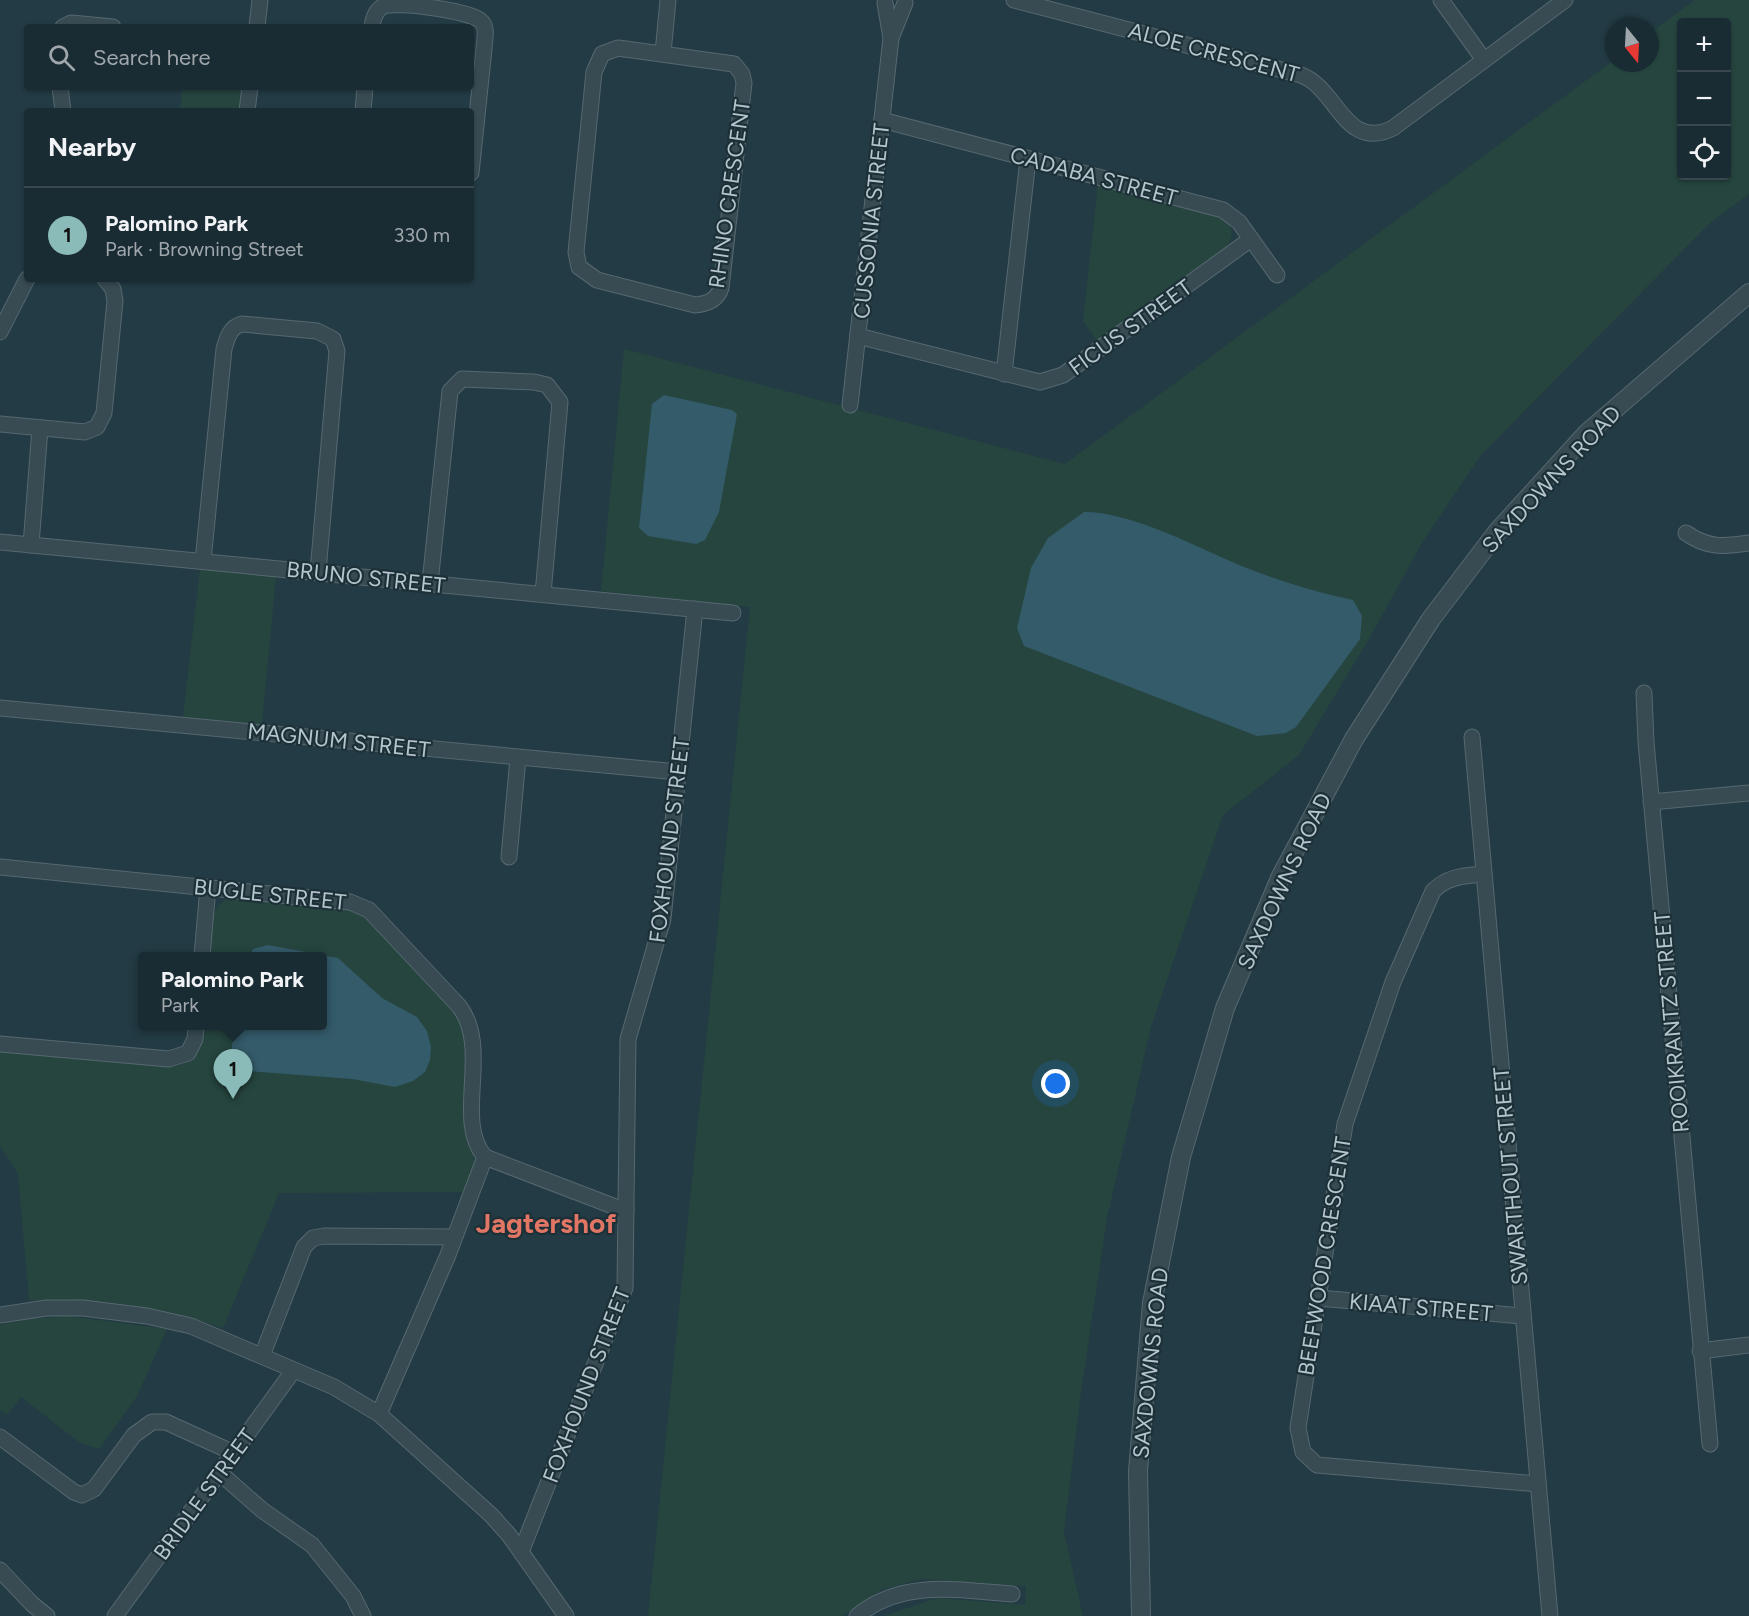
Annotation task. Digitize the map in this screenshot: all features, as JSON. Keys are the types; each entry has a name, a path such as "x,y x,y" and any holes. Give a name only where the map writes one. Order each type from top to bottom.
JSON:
{"street":[{"path":"257,24 260,0"},
{"path":"663,53 668,0"},
{"name":"ALOE CRESCENT","path":"1014,0 1311,78 1317,82 1349,123 1367,133 1384,132 1393,128 1566,0"},
{"path":"1441,0 1484,60"},
{"path":"884,1 895,5 907,1"},
{"name":"CUSSONIA STREET","path":"850,405 891,38 884,1"},
{"name":"CUSSONIA STREET","path":"891,38 907,1"},
{"path":"373,24 376,13 386,5 432,4 474,16 484,25 474,139"},
{"name":"RHINO CRESCENT","path":"611,49 663,53 734,64 739,69 744,83 722,288 715,299 703,304 597,280 579,267 576,252 596,63 602,54 611,49"},
{"path":"60,90 63,108"},
{"path":"247,108 250,90"},
{"path":"363,108 365,90"},
{"name":"CADABA STREET","path":"882,120 1223,210 1239,222 1277,274"},
{"path":"1004,374 1028,159"},
{"name":"FICUS STREET","path":"858,336 1040,382 1063,375 1251,239"},
{"path":"0,332 25,282"},
{"path":"0,424 85,432 97,427 103,418 115,301 113,289 107,282"},
{"name":"SAXDOWNS ROAD","path":"1141,1616 1138,1472 1152,1303 1181,1157 1222,1019 1281,876 1354,739 1431,619 1497,532 1587,433 1749,293"},
{"path":"203,561 224,349 228,335 237,326 243,324 317,331 333,339 338,351 318,572"},
{"path":"430,583 450,391 462,379 475,377 534,382 548,385 560,402 543,594"},
{"path":"31,545 40,429"},
{"path":"1686,533 1701,544 1712,546 1749,543"},
{"name":"BRUNO STREET","path":"0,542 733,613"},
{"name":"FOXHOUND STREET","path":"521,1552 622,1300 627,1273 628,1039 663,919 695,609"},
{"name":"ROOIKRANTZ STREET","path":"1644,693 1651,802 1710,1444"},
{"name":"MAGNUM STREET","path":"0,708 678,772"},
{"name":"SWARTHOUT STREET","path":"1472,737 1550,1616"},
{"path":"509,857 519,758"},
{"path":"1651,802 1749,794"},
{"name":"BUGLE STREET","path":"0,867 350,902 369,910 459,1006 469,1022 473,1039 474,1136 485,1157"},
{"name":"BEEFWOOD CRESCENT","path":"1484,874 1454,877 1442,882 1433,891 1393,982 1345,1124 1298,1428 1300,1443 1309,1460 1317,1465 1538,1484"},
{"path":"202,952 208,888"},
{"path":"0,1044 169,1059 188,1053 195,1039 196,1030"},
{"path":"379,1413 454,1237 485,1157 626,1211"},
{"path":"262,1356 304,1247 309,1241 324,1236 454,1237"},
{"name":"KIAAT STREET","path":"1319,1298 1522,1316"},
{"path":"0,1315 65,1308 147,1316 191,1326 334,1387 379,1413 491,1515 521,1552 566,1616"},
{"path":"1700,1351 1749,1345"},
{"name":"BRIDLE STREET","path":"115,1616 293,1371"},
{"path":"0,1437 74,1492 82,1495 94,1490 134,1435 152,1422 166,1422 234,1453"},
{"path":"220,1473 262,1510 312,1545 353,1596 363,1616"},
{"path":"2,1576 47,1616"},
{"path":"857,1616 888,1598 923,1589 1012,1594"}],"green space":[{"path":"1695,0 1749,0 1749,194 1710,223 1481,455 1423,541 1369,639 1299,755 1223,815 1151,1027 1107,1218 1081,1392 1064,1532 1083,1616 884,1616 937,1598 1025,1605 1026,1586 921,1579 881,1590 842,1616 648,1616 750,607 601,591 624,349 1065,464 1605,67 1605,72 1659,72 1659,26"},
{"path":"182,90 243,90 240,108 180,108"},
{"path":"1098,183 1222,215 1230,226 1232,234 1226,247 1098,342 1083,321"},
{"path":"200,568 276,576 262,724 183,717"},
{"path":"234,897 351,909 364,916 455,1013 466,1034 468,1140 475,1162 465,1192 279,1193 223,1328 176,1314 128,1305 79,1300 29,1300 18,1174 0,1146 0,1051 170,1067 179,1066 191,1059 201,1041 202,1030 327,1030 327,952 209,952 212,921 219,905"},
{"path":"68,1316 167,1329 137,1396 99,1449 79,1442 21,1397 7,1415 0,1410 0,1325 28,1319"}],"water":[{"path":"664,395 732,410 737,414 719,512 705,540 696,544 648,536 639,528 652,404"},
{"path":"1084,512 1102,513 1139,523 1260,573 1353,600 1362,616 1360,639 1296,727 1286,733 1257,736 1024,646 1017,628 1031,568 1048,538"},
{"path":"268,945 306,952 252,952 253,949"},
{"path":"327,956 338,958 382,998 417,1017 427,1031 431,1047 430,1060 425,1072 413,1081 395,1087 352,1079 235,1070 229,1066 234,1030 327,1030"}],"place":[{"name":"Palomino Park","path":"233,1099"}],"district":[{"name":"Jagtershof","path":"546,1223"}]}
